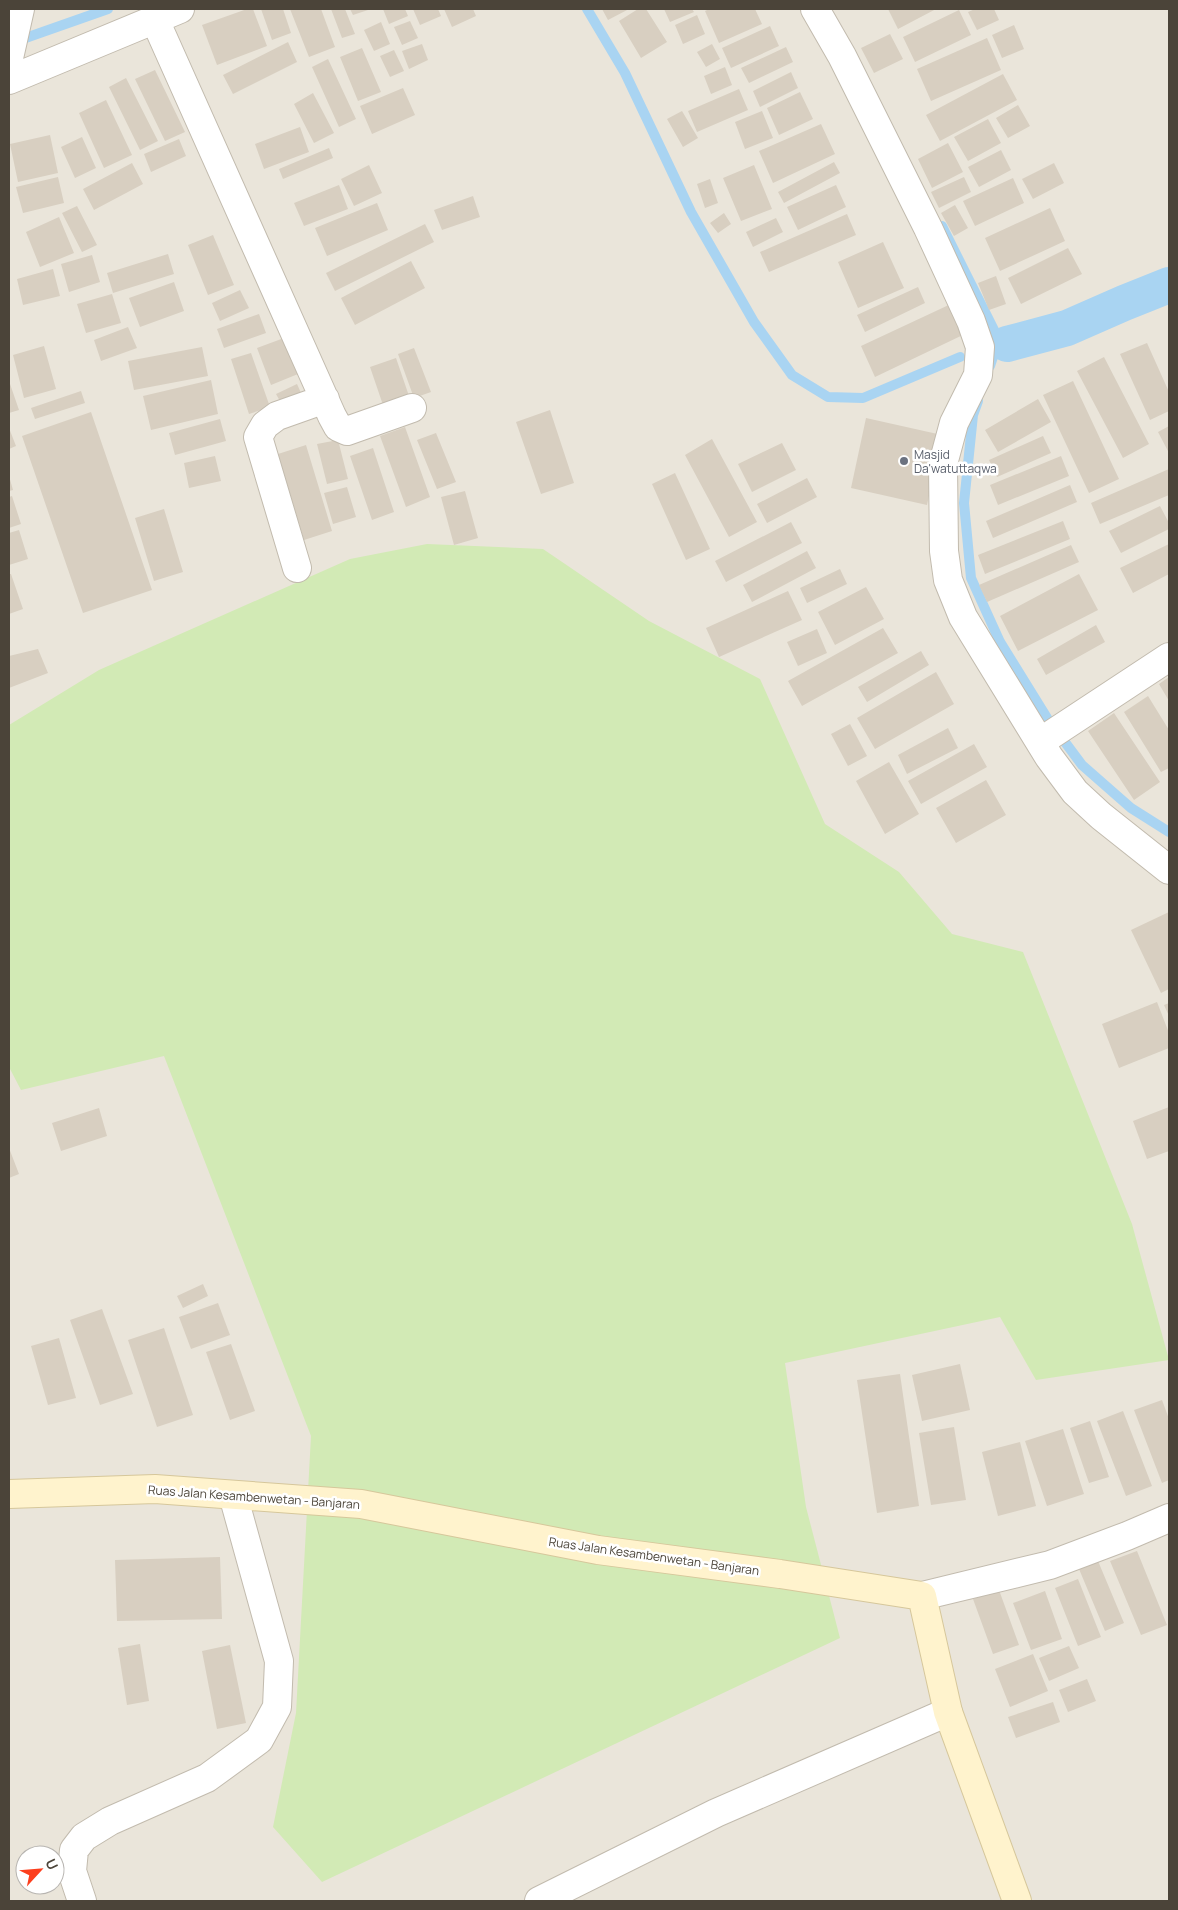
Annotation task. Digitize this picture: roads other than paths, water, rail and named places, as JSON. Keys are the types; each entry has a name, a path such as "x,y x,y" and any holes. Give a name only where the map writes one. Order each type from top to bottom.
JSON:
{"main road":[{"name":"Ruas Jalan Kesambenwetan - Banjaran","path":"9,1494 155,1489 361,1504 598,1550 922,1596"},
{"path":"922,1596 948,1712 1017,1901"}],"street":[{"path":"9,58 20,9"},
{"path":"9,80 180,9"},
{"path":"815,9 842,56 928,228 971,321 980,347 978,375 954,423 943,464 944,550 948,580 963,617 1040,742 1075,792 1101,816 1169,870"},
{"path":"155,20 338,427 347,430 412,408"},
{"path":"297,568 258,437 265,425 277,416 325,399"},
{"path":"1040,742 1169,657"},
{"path":"82,1901 72,1871 74,1850 84,1836 110,1821 207,1778 259,1740 277,1707 279,1662 232,1495"},
{"path":"922,1596 1050,1565 1169,1518"},
{"path":"539,1901 716,1813 948,1712"}],"waterway":[{"path":"17,41 108,9"},
{"path":"587,9 625,73 691,212 754,322 792,375 828,397 863,398 960,357"},
{"path":"942,226 994,330 996,348 990,366"},
{"path":"1007,344 1067,328 1169,285"},
{"path":"978,401 973,415 964,503 971,578 1000,642 1047,718 1082,765 1131,808 1169,832"}],"place":[{"name":"Masjid Da'watuttaqwa","path":"904,461"}]}
